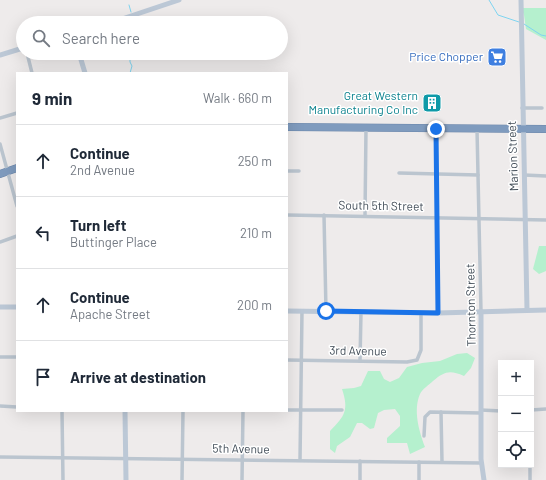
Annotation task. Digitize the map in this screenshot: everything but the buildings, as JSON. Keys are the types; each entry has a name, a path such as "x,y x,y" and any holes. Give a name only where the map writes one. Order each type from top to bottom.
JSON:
{"highway":[{"path":"288,127 546,129"},
{"path":"0,174 16,168"}],"street":[{"path":"131,16 179,0"},
{"name":"Marion Street","path":"521,0 522,130 527,310"},
{"path":"0,55 16,50"},
{"path":"29,60 32,72"},
{"path":"81,60 84,72"},
{"path":"522,108 542,108"},
{"path":"0,118 16,113"},
{"path":"365,216 366,128"},
{"path":"436,129 438,313"},
{"name":"Thornton Street","path":"477,129 481,312 481,463 484,480"},
{"path":"0,144 16,202"},
{"path":"288,171 299,171"},
{"path":"399,173 478,175"},
{"path":"524,175 546,176"},
{"name":"South 5th Street","path":"288,215 546,220"},
{"path":"324,215 326,311"},
{"path":"0,242 16,236"},
{"path":"0,307 16,307"},
{"path":"288,311 438,313 546,310"},
{"path":"300,460 302,311"},
{"path":"360,361 361,312"},
{"name":"3rd Avenue","path":"288,360 411,362 417,360 421,350 420,312"},
{"path":"0,357 16,357"},
{"path":"0,406 16,406"},
{"path":"534,410 546,409"},
{"path":"288,410 342,410"},
{"path":"424,436 425,417 430,412 498,411"},
{"path":"62,412 63,480"},
{"path":"125,412 126,480"},
{"path":"182,480 183,412"},
{"path":"242,480 243,412"},
{"path":"441,412 442,462"},
{"name":"5th Avenue","path":"0,457 481,463"},
{"path":"360,461 360,480"},
{"path":"419,462 419,480"},
{"path":"530,468 530,480"}],"green space":[{"path":"521,8 546,8 546,40 526,29 524,15"},
{"path":"539,246 546,246 546,271 539,274 533,269"},
{"path":"467,353 475,358 471,368 464,376 451,372 444,373 433,381 420,394 417,414 425,447 410,454 407,443 387,443 387,438 400,426 400,416 395,409 384,410 378,413 374,428 370,429 362,423 357,423 350,437 337,446 335,453 330,449 330,431 342,417 345,408 342,389 361,386 368,371 380,371 384,379 390,382 399,378 407,367 422,363 440,361 457,354"}],"waterway":[{"path":"489,0 498,15 519,22"},
{"path":"129,5 131,12"},
{"path":"524,24 541,35 546,36"},
{"path":"130,60 132,66 130,72"}],"place":[{"name":"Price Chopper","path":"497,57"},
{"name":"Great Western Manufacturing Co Inc","path":"432,103"}],"route":[{"path":"326,311 438,313 436,129"}]}
